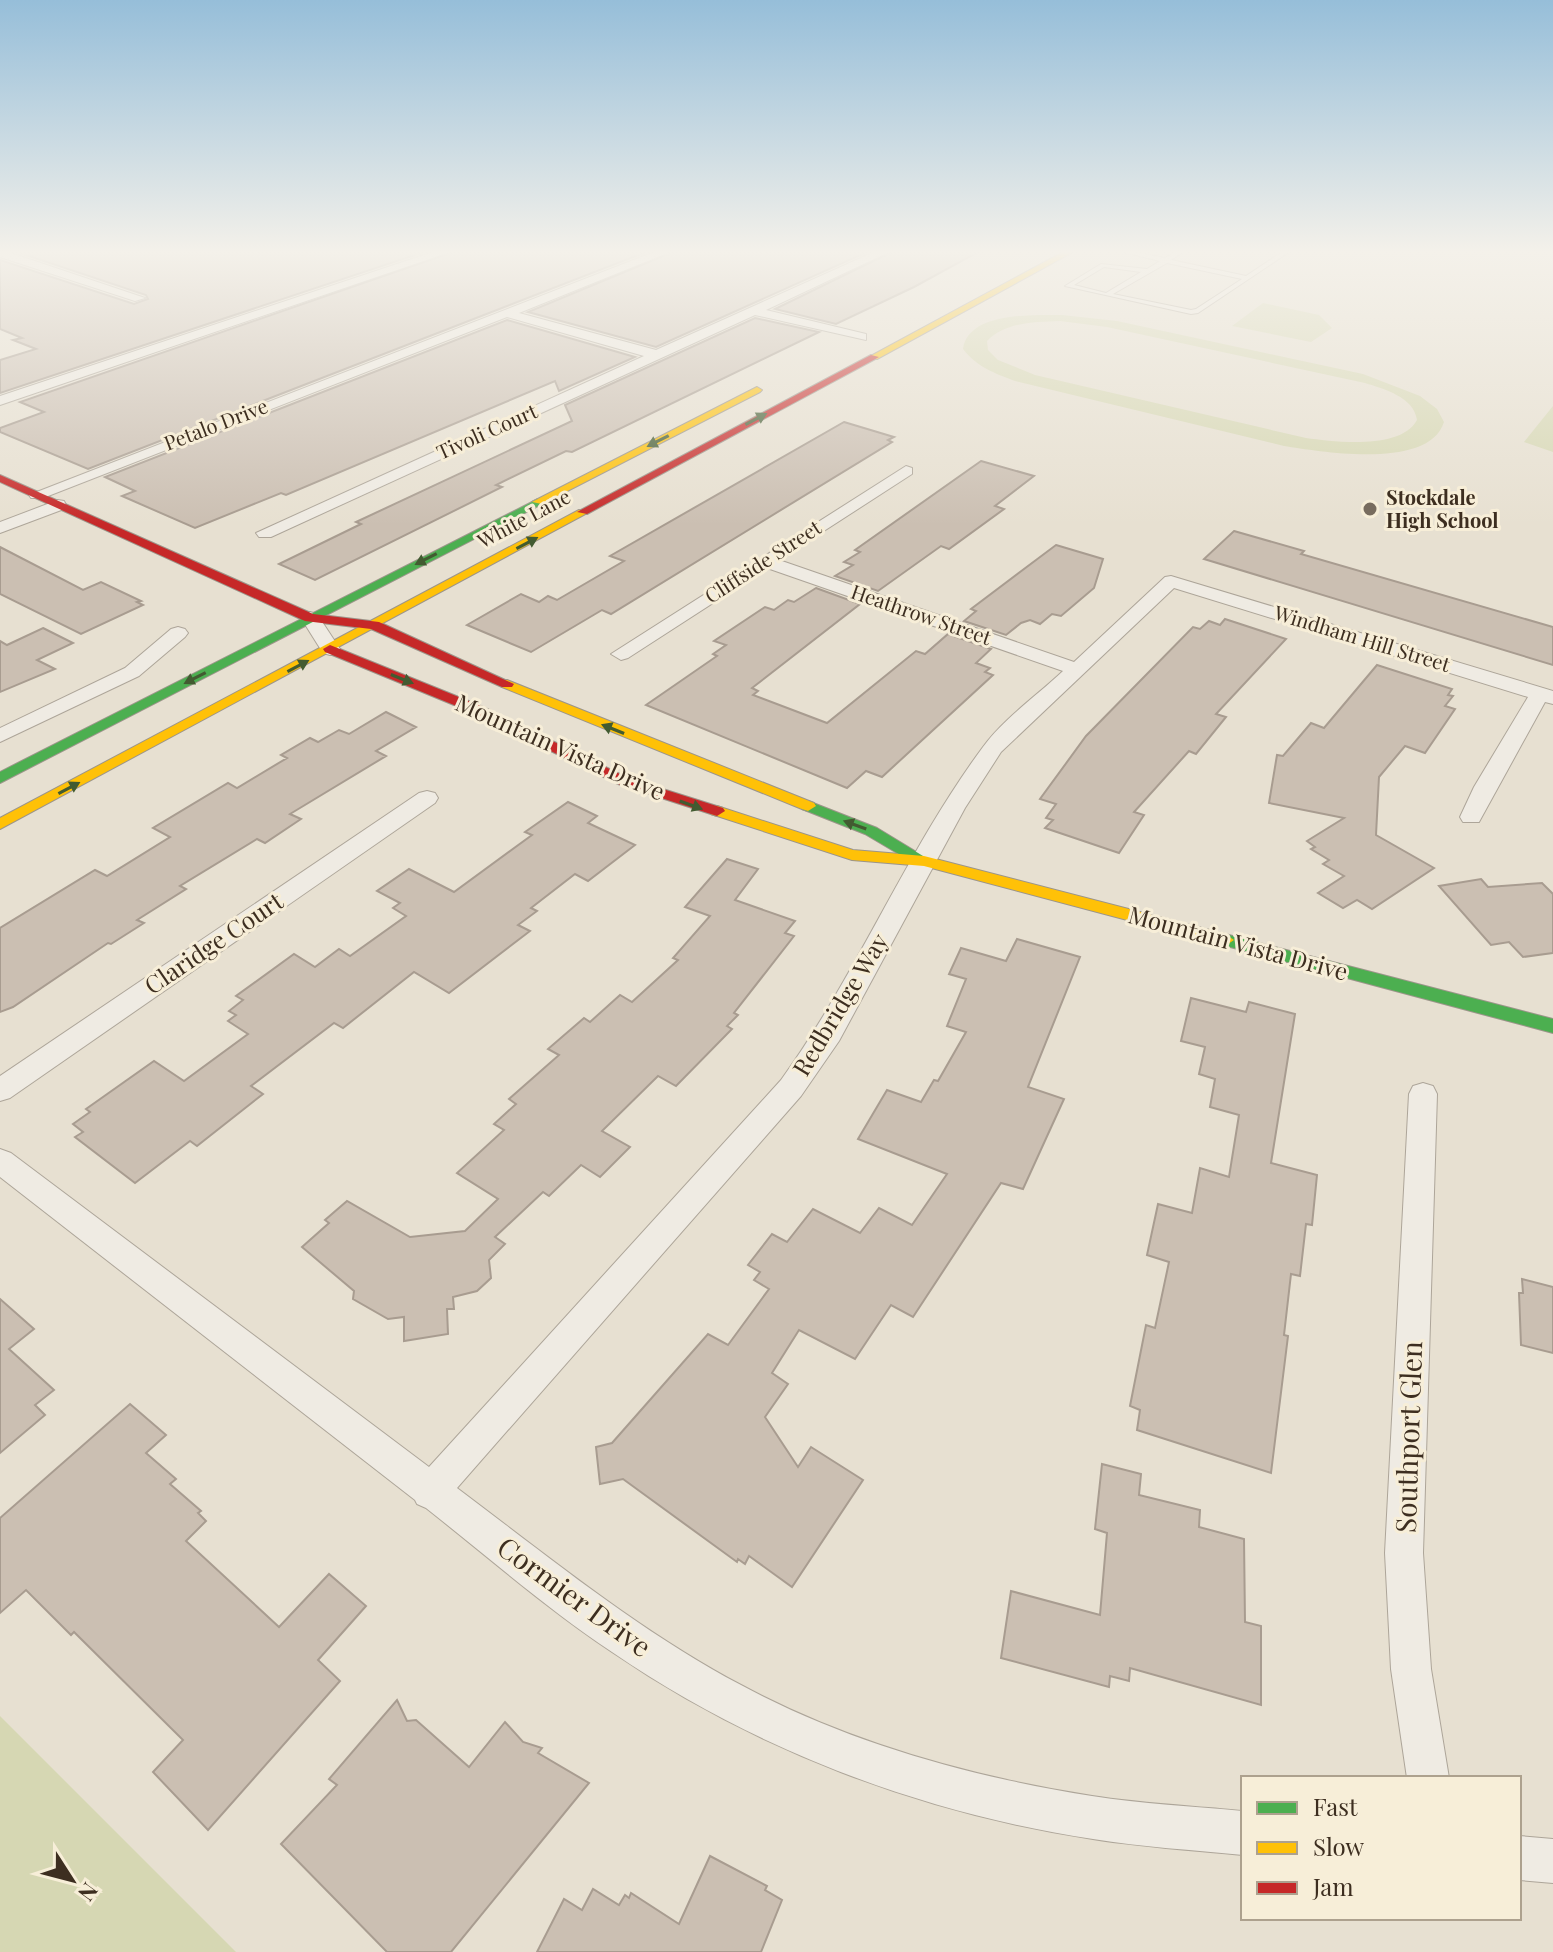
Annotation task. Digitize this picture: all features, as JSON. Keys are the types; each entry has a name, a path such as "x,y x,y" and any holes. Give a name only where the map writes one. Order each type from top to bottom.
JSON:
{"main road":[{"path":"833,351 848,343"},
{"path":"836,376 833,366 871,343"},
{"name":"White Lane","path":"0,824 898,343"},
{"name":"White Lane","path":"0,778 777,379"},
{"name":"Mountain Vista Drive","path":"0,478 310,618 374,625 552,704 871,831 924,861"},
{"name":"Mountain Vista Drive","path":"330,649 476,709 638,786 852,855 924,861 1553,1026"}],"street":[{"path":"0,401 173,343"},
{"name":"Petalo Drive","path":"37,495 428,343"},
{"path":"614,343 657,355"},
{"name":"Tivoli Court","path":"265,533 683,343"},
{"name":"Cliffside Street","path":"621,654 906,471"},
{"path":"0,528 58,505"},
{"name":"Heathrow Street","path":"765,561 1076,669"},
{"name":"Redbridge Way","path":"430,1492 791,1088 829,1034 924,861 993,748 1171,581"},
{"name":"Windham Hill Street","path":"1171,581 1547,696"},
{"path":"310,618 330,649"},
{"path":"0,736 132,672 178,633"},
{"path":"1471,817 1485,787 1547,696"},
{"name":"Claridge Court","path":"0,1090 427,798"},
{"name":"Southport Glen","path":"1423,1094 1404,1553 1411,1669 1428,1776"},
{"name":"Cormier Drive","path":"0,1161 625,1638 727,1700 841,1752 964,1792 1093,1818 1241,1833"},
{"path":"1521,1858 1553,1861"}],"green space":[{"path":"965,343 987,343 988,350 998,360 1035,375 1306,438 1350,442 1382,440 1409,430 1417,420 1415,412 1404,400 1365,383 1181,343 1220,343 1363,374 1420,396 1437,409 1444,422 1434,437 1418,447 1397,452 1347,454 1301,449 1015,381 980,365 963,349"},
{"path":"1553,406 1553,452 1524,442"},
{"path":"0,1716 236,1952 0,1952"}],"building":[{"path":"21,343 150,343 0,393 0,360 36,349"},
{"path":"190,343 412,343 88,469 0,432 0,428 44,412 20,402"},
{"path":"448,343 587,343 635,357 559,391 555,381 286,495 281,493 195,528 122,496 135,491 105,477"},
{"path":"642,343 665,343 656,347"},
{"path":"700,343 796,343 572,452 566,451 496,485 502,487 315,580 279,564 361,524 356,522 572,421 565,405"},
{"path":"844,422 894,437 888,440 892,442 611,614 602,610 531,652 467,625 521,594 539,602 548,596 557,600 624,561 610,556"},
{"path":"981,461 1034,476 995,506 1004,509 949,549 941,546 878,591 835,576 853,565 844,562 860,552 855,550"},
{"path":"1234,531 1304,551 1301,554 1553,627 1553,665 1204,559"},
{"path":"1056,545 1103,559 1094,588 1061,616 1052,614 1040,624 1030,620 1021,623 1006,635 964,621 976,611 971,609"},
{"path":"0,547 83,590 101,582 141,601 137,602 143,605 81,634 0,594"},
{"path":"816,588 860,604 752,688 758,691 753,695 827,723 916,651 925,654 948,634 991,649 976,663 990,668 985,672 993,675 882,777 866,771 847,788 646,705 717,656 713,654 726,645 714,641 765,607 774,610"},
{"path":"1225,619 1286,639 1216,714 1226,717 1196,754 1189,751 1134,812 1144,815 1119,853 1045,828 1053,820 1046,818 1056,804 1040,799 1086,736 1193,627 1200,629 1209,621 1220,625"},
{"path":"43,628 73,643 37,660 55,669 0,692 0,641 7,645"},
{"path":"1377,665 1452,689 1448,695 1453,696 1445,706 1455,709 1425,753 1405,746 1379,777 1376,835 1434,868 1372,909 1357,900 1343,908 1318,893 1344,876 1323,864 1329,860 1311,849 1315,847 1307,841 1344,818 1269,803 1277,755 1283,756 1311,723 1324,728"},
{"path":"386,712 416,727 376,751 386,756 290,814 301,819 265,843 257,839 180,886 186,889 137,920 144,923 108,943 13,1007 0,1012 0,928 95,870 107,876 170,837 153,828 228,783 237,788 287,758 281,755 310,738 318,742 339,730 349,734"},
{"path":"568,802 597,816 588,823 635,845 588,881 575,874 531,908 537,911 518,925 530,931 449,993 414,972 343,1028 334,1023 251,1086 263,1094 197,1146 190,1141 135,1183 75,1137 83,1132 73,1124 90,1112 86,1109 154,1061 184,1081 248,1034 228,1021 236,1015 229,1011 243,1000 236,996 294,954 315,967 339,949 350,956 406,916 393,908 400,903 377,891 409,869 454,892 532,835 525,832"},
{"path":"727,859 758,869 735,900 795,921 785,933 794,936 734,1013 738,1015 727,1026 732,1029 676,1086 658,1076 602,1131 630,1147 600,1177 581,1165 549,1196 543,1192 495,1237 505,1244 489,1260 491,1278 477,1291 453,1297 454,1309 447,1309 448,1334 404,1341 404,1317 388,1319 353,1299 354,1291 302,1247 329,1223 325,1220 347,1201 410,1237 465,1231 498,1199 457,1173 504,1130 494,1124 516,1104 509,1099 559,1055 548,1049 584,1018 590,1022 620,995 632,1002 678,960 673,958 710,916 685,907"},
{"path":"1481,879 1488,887 1542,883 1553,894 1553,953 1523,957 1509,942 1491,945 1439,886"},
{"path":"1017,939 1080,957 1028,1087 1064,1099 1023,1189 1001,1183 913,1317 891,1305 855,1359 799,1330 772,1373 788,1384 765,1417 798,1467 811,1447 863,1480 792,1587 749,1556 745,1564 738,1559 737,1562 623,1479 600,1484 596,1447 612,1443 708,1334 728,1345 769,1289 754,1280 760,1272 748,1265 772,1234 787,1242 813,1209 860,1233 879,1208 912,1225 947,1174 858,1139 887,1090 921,1102 934,1080 938,1081 966,1032 947,1026 966,979 949,974 961,948 1006,961"},
{"path":"1191,998 1246,1012 1249,1002 1295,1014 1271,1163 1317,1175 1312,1225 1306,1224 1300,1276 1291,1274 1284,1335 1288,1336 1271,1473 1137,1430 1140,1410 1130,1406 1146,1325 1155,1328 1169,1262 1147,1255 1158,1204 1192,1213 1200,1168 1229,1177 1239,1115 1210,1107 1215,1079 1199,1074 1205,1047 1181,1041"},
{"path":"1522,1279 1553,1287 1553,1353 1521,1345 1519,1293 1523,1293"},
{"path":"0,1299 34,1329 9,1349 54,1390 35,1405 45,1415 0,1453"},
{"path":"130,1404 166,1435 146,1453 176,1479 170,1484 201,1511 198,1513 206,1521 186,1541 279,1627 329,1574 366,1606 318,1660 340,1681 208,1830 153,1772 183,1740 74,1632 71,1635 26,1590 0,1613 0,1518"},
{"path":"1102,1464 1141,1474 1139,1495 1200,1510 1199,1527 1244,1539 1245,1622 1261,1626 1261,1705 1130,1668 1129,1681 1110,1676 1109,1687 1001,1658 1011,1591 1100,1615 1107,1533 1095,1529"},
{"path":"397,1700 407,1721 416,1720 469,1767 505,1722 523,1742 542,1748 538,1753 589,1783 451,1952 387,1952 281,1844 337,1785 329,1779"},
{"path":"710,1856 767,1886 765,1890 782,1900 761,1952 537,1952 564,1899 582,1910 593,1889 619,1905 625,1895 629,1898 631,1893 679,1924"}],"traffic: fast":[{"path":"0,778 538,502"},
{"path":"808,806 871,831 915,856"},
{"path":"1225,940 1553,1026"}],"traffic: slow":[{"path":"874,357 900,343"},
{"path":"538,502 757,390"},
{"path":"0,824 583,512"},
{"path":"507,684 808,806"},
{"path":"717,811 852,855 924,861 1225,940"}],"traffic: jam":[{"path":"583,512 874,357"},
{"path":"0,478 310,618 374,625 507,684"},
{"path":"330,649 476,709 623,781 717,811"}],"place":[{"name":"Stockdale High School","path":"1370,509"}]}
